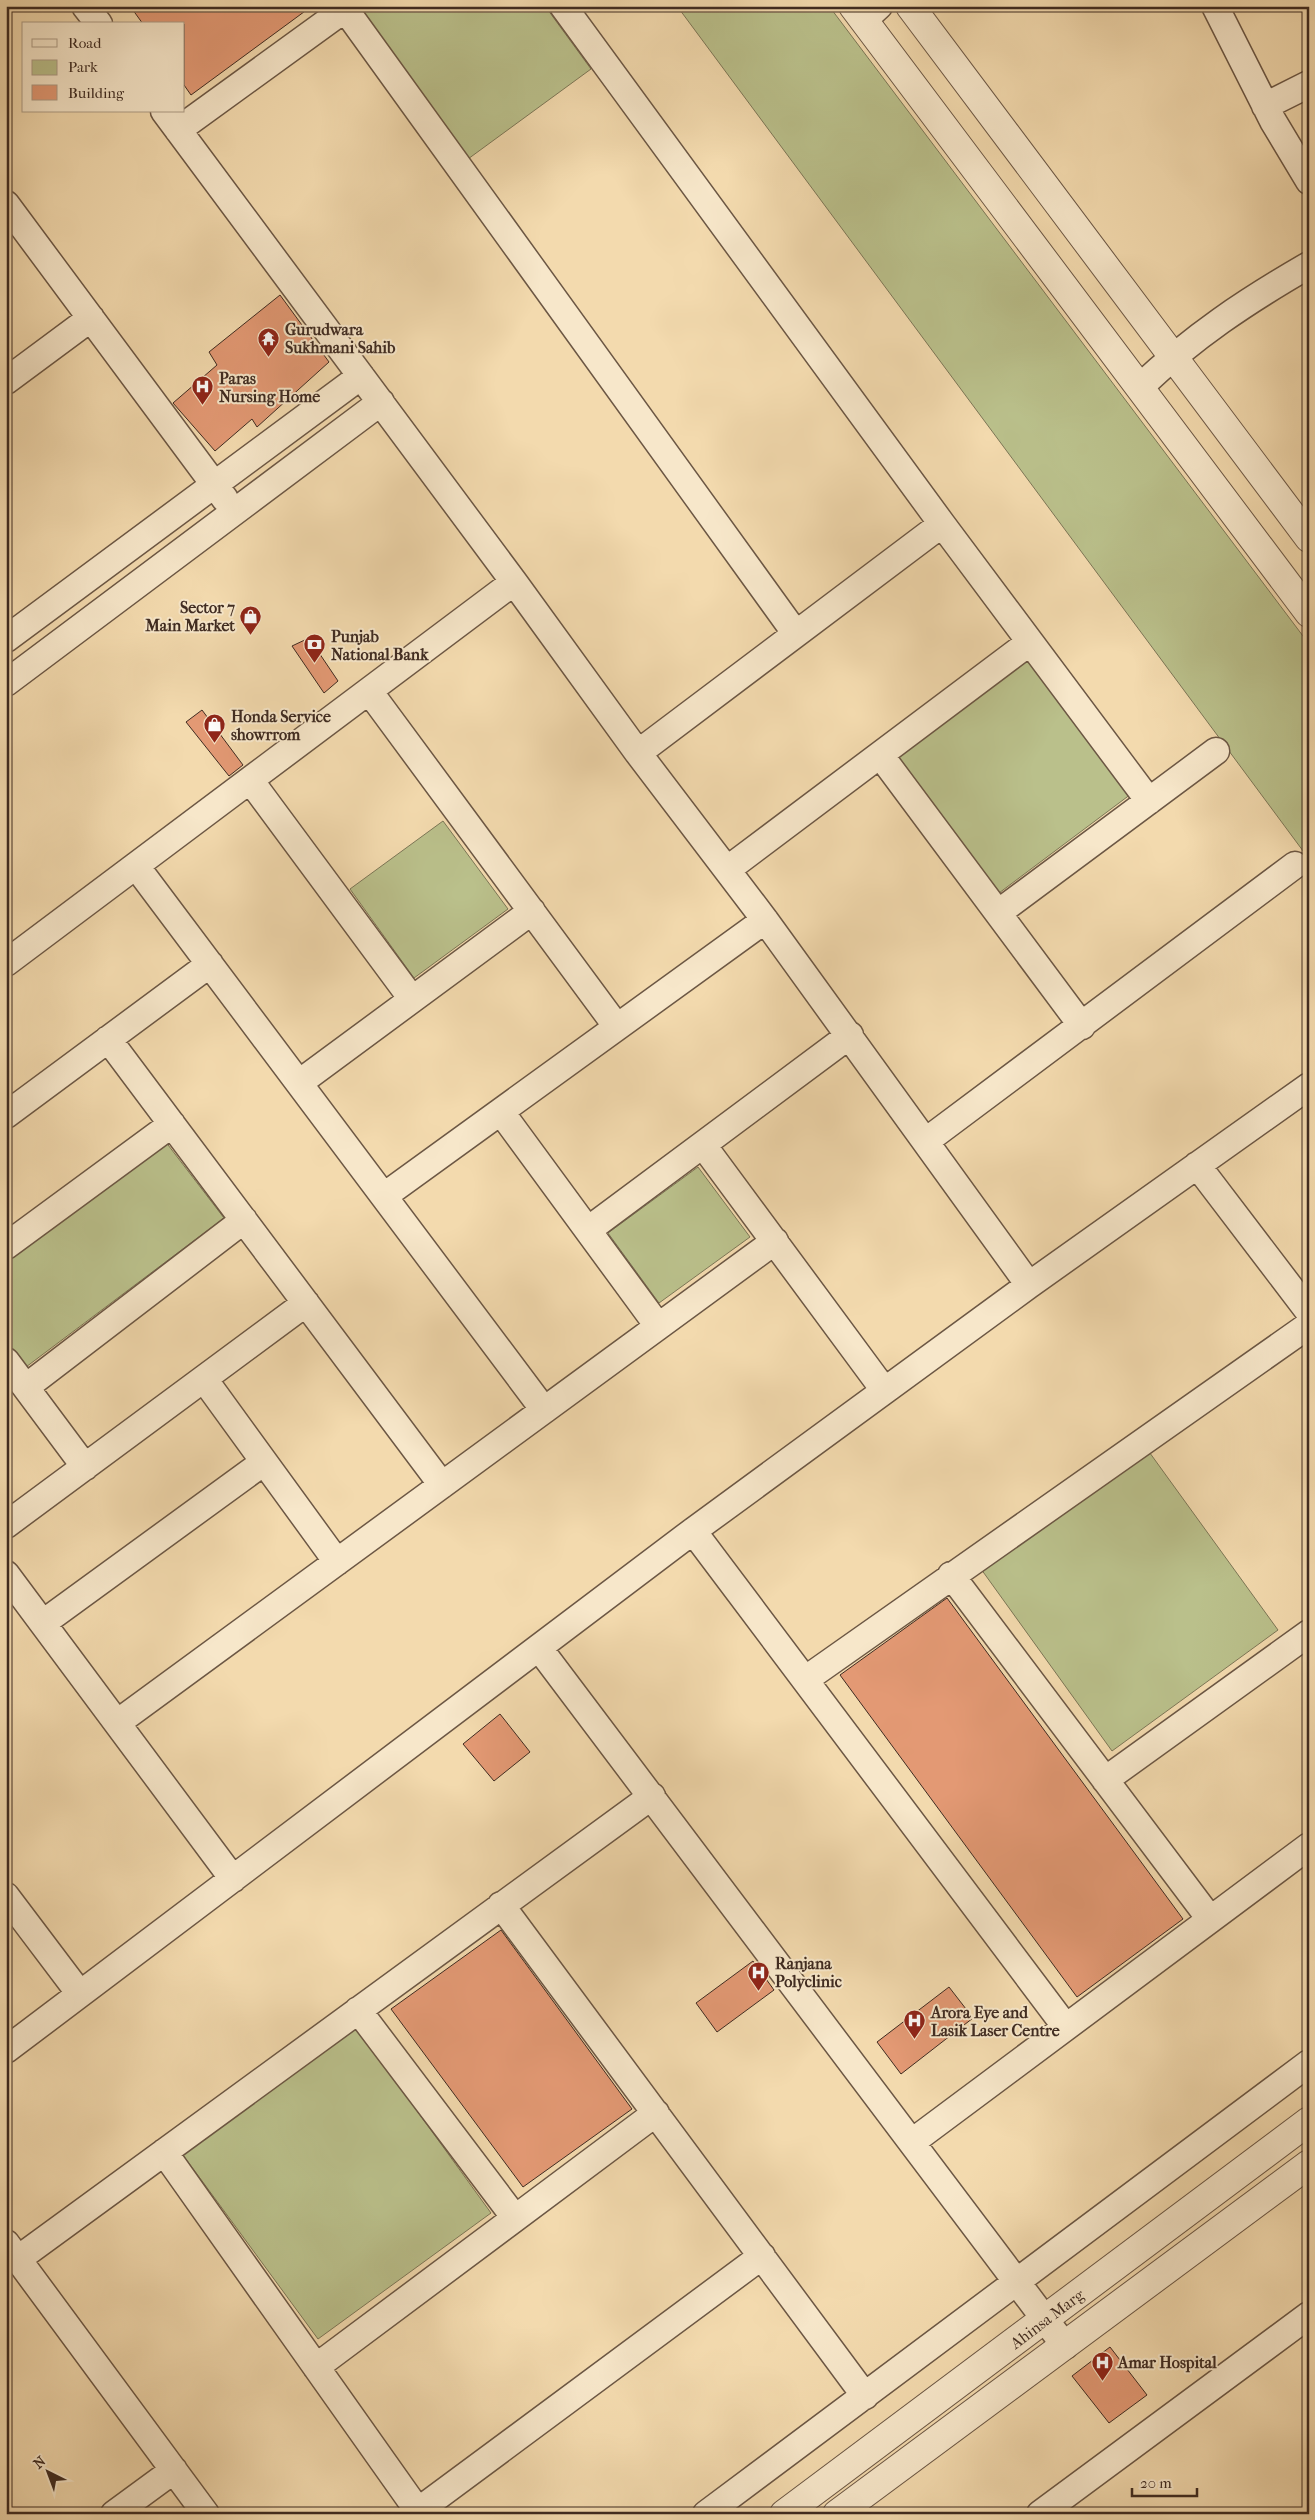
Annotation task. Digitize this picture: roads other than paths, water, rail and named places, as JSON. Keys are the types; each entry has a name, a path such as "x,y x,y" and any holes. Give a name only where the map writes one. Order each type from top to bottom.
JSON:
{"street":[{"path":"85,6 97,22"},
{"path":"563,6 942,524 1149,801"},
{"path":"910,6 1174,355 1309,538"},
{"path":"1215,6 1265,106 1309,181"},
{"path":"796,634 347,8 171,121 381,402 638,752 728,869 926,1140 1029,1285"},
{"path":"865,11 1309,613"},
{"path":"1265,106 1309,84"},
{"path":"7,208 234,511"},
{"path":"1140,386 1174,355 1228,313 1309,265"},
{"path":"6,381 91,318"},
{"path":"6,639 361,376"},
{"path":"7,681 381,402"},
{"path":"638,752 942,524"},
{"path":"6,963 514,582"},
{"path":"728,869 881,756 1030,642"},
{"path":"369,691 617,1027"},
{"path":"998,914 1216,751"},
{"path":"881,756 1082,1026"},
{"path":"250,780 412,999"},
{"path":"926,1140 1082,1026 1295,865"},
{"path":"136,866 544,1410"},
{"path":"299,1083 532,911"},
{"path":"384,1196 765,920"},
{"path":"6,1115 210,964"},
{"path":"588,1230 850,1035"},
{"path":"108,1039 442,1485"},
{"path":"6,2050 693,1530 1029,1285 1309,1086"},
{"path":"501,1112 658,1326"},
{"path":"6,1246 172,1124"},
{"path":"703,1145 884,1390"},
{"path":"1197,1165 1309,1312"},
{"path":"26,1387 244,1220"},
{"path":"117,1723 774,1240"},
{"path":"6,1525 306,1303"},
{"path":"806,1679 950,1575 1309,1324"},
{"path":"6,1361 84,1467"},
{"path":"204,1379 337,1562"},
{"path":"43,1623 264,1462"},
{"path":"693,1530 1065,2026"},
{"path":"6,1574 234,1879"},
{"path":"950,1575 1210,1919"},
{"path":"1106,1780 1309,1632"},
{"path":"538,1648 652,1796 1065,2346"},
{"path":"206,2514 12,2251 164,2152 652,1796"},
{"path":"912,2142 1065,2026 1309,1846"},
{"path":"6,1896 80,1994"},
{"path":"501,1905 865,2396"},
{"path":"358,2010 516,2218"},
{"path":"706,2514 1309,2063"},
{"path":"316,2367 656,2114"},
{"name":"Ahinsa Marg","path":"784,2514 1047,2320 1309,2121"},
{"path":"164,2152 416,2512 762,2256"},
{"name":"Ahinsa Marg","path":"837,2514 1309,2164"},
{"path":"1040,2514 1309,2315"},
{"path":"114,2514 174,2470"}],"place":[{"name":"Gurudwara Sukhmani Sahib","path":"269,357"},
{"name":"Paras Nursing Home","path":"203,406"},
{"name":"Sector 7 Main Market","path":"251,635"},
{"name":"Punjab National Bank","path":"315,664"},
{"name":"Honda Service showrrom","path":"215,744"},
{"name":"Ranjana Polyclinic","path":"759,1991"},
{"name":"Arora Eye and Lasik Laser Centre","path":"915,2040"},
{"name":"Amar Hospital","path":"1102,2381"}]}
